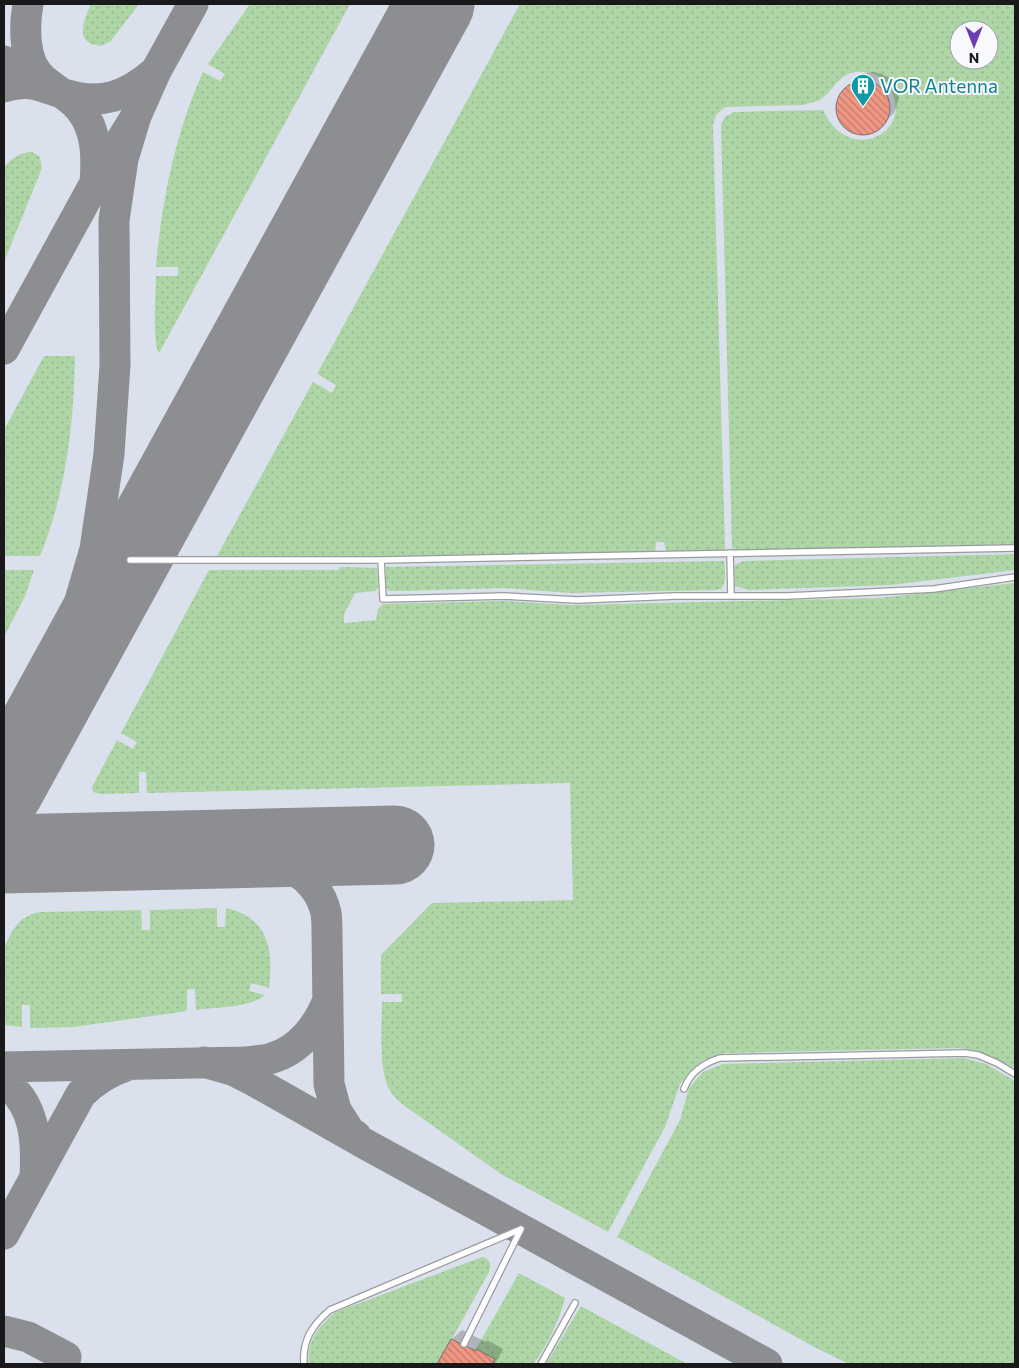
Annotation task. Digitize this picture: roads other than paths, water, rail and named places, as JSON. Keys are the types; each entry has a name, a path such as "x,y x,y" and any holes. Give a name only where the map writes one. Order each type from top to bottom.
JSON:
{"lane":[{"path":"130,560 381,560 1015,548"},
{"path":"730,553 731,596"},
{"path":"381,560 383,599 505,596 577,600 788,596 934,589 1015,577"},
{"path":"684,1088 686,1082 706,1063 720,1058 965,1053 978,1055 997,1063 1015,1074"},
{"path":"304,1364 303,1354 312,1328 330,1310 521,1229 464,1344"},
{"path":"541,1364 575,1303"}],"place":[{"name":"VOR Antenna","path":"863,107"}]}
